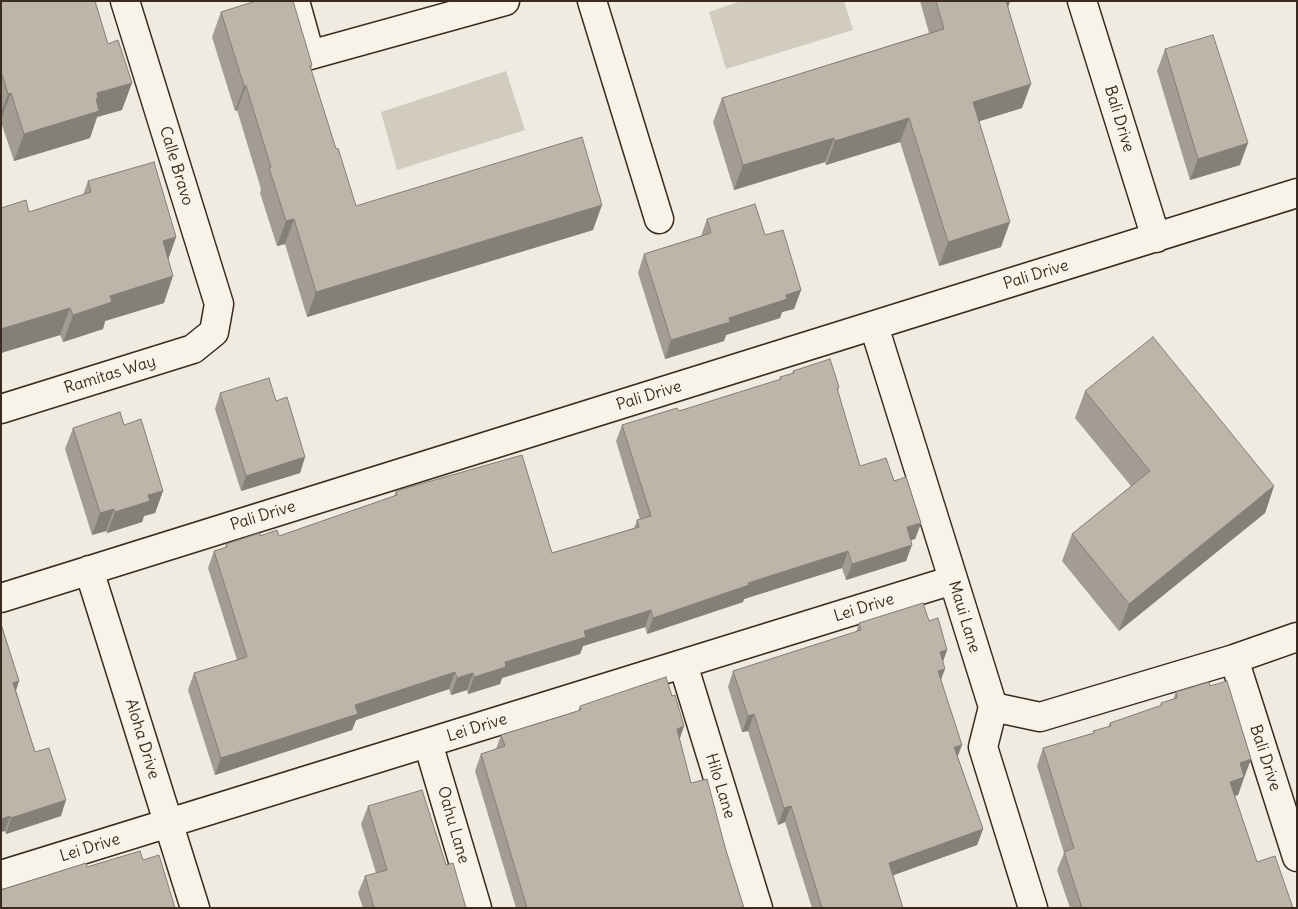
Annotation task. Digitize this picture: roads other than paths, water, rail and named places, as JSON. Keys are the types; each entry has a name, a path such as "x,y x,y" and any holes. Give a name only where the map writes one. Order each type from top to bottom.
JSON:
{"street":[{"name":"Calle Bravo","path":"125,1 219,304 214,332"},
{"path":"295,1 310,55 505,1"},
{"path":"592,1 659,219"},
{"name":"Bali Drive","path":"1082,1 1156,238"},
{"name":"Pali Drive","path":"1,598 1297,193"},
{"name":"Maui Lane","path":"874,326 992,707 983,747 1033,908"},
{"name":"Ramitas Way","path":"1,409 193,349 214,332"},
{"name":"Aloha Drive","path":"89,570 195,908"},
{"name":"Lei Drive","path":"1,875 953,580"},
{"path":"992,707 1040,718 1234,659 1297,637"},
{"name":"Bali Drive","path":"1234,659 1297,857"},
{"name":"Hilo Lane","path":"683,664 758,908"},
{"name":"Oahu Lane","path":"428,743 477,908"}]}
